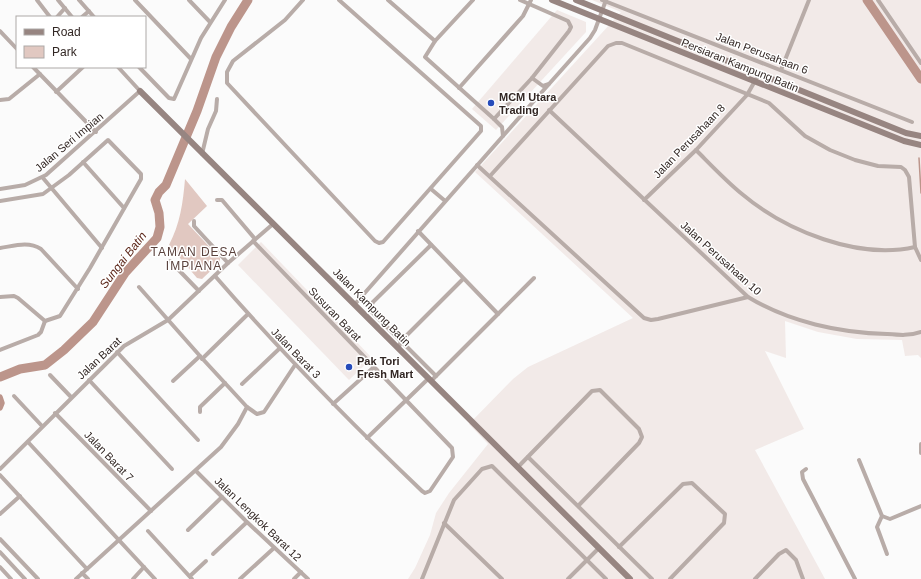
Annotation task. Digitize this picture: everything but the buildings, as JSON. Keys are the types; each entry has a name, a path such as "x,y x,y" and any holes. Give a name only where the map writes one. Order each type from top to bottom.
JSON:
{"street":[{"path":"36,0 49,16"},
{"path":"58,0 71,16"},
{"path":"79,0 93,16"},
{"path":"135,0 191,59"},
{"path":"189,0 210,22"},
{"path":"140,68 171,99 174,99 191,59 210,22 225,0"},
{"path":"303,0 285,20 234,61 228,72 228,83 230,87 375,241 379,243 383,242 431,189 481,131 481,126 339,0"},
{"path":"388,0 435,42"},
{"path":"473,0 435,42 425,58 494,119 502,127 503,136"},
{"path":"494,119 532,78 571,27 568,21 530,2 520,0"},
{"name":"Persiaran Kampung Batin","path":"552,0 600,18 755,83 904,141 921,145"},
{"name":"Persiaran Kampung Batin","path":"576,0 906,133 921,136"},
{"path":"355,304 444,200 590,38 600,18 605,0"},
{"name":"Jalan Perusahaan 6","path":"605,0 912,122"},
{"path":"781,70 809,0"},
{"path":"878,0 921,63"},
{"path":"459,88 523,16 530,2"},
{"path":"58,16 65,8"},
{"path":"83,16 89,11"},
{"path":"0,31 16,48"},
{"path":"490,176 608,46 616,42 622,43 769,104 805,136 830,150 855,160 878,166 901,167 905,170 909,177 915,247 921,260"},
{"path":"34,68 96,132"},
{"path":"56,92 82,68"},
{"name":"Jalan Kampung Batin","path":"119,68 140,92 273,224 355,304 400,344 430,380 630,579"},
{"path":"0,100 9,99 40,74"},
{"name":"Jalan Perusahaan 8","path":"644,200 696,150 747,95 759,74"},
{"path":"532,78 543,86 549,84"},
{"name":"Jalan Seri Impian","path":"0,189 25,185 43,178 140,92"},
{"path":"202,154 208,129 216,111 217,99"},
{"name":"Jalan Perusahaan 10","path":"549,110 748,297 784,315 843,330 908,335 921,332"},
{"path":"0,201 39,196 52,189 106,141 109,141 142,174 141,179 63,314 57,318 45,321 38,335 0,350"},
{"path":"696,150 742,195 766,211 817,237 844,245 877,250 900,251 915,247"},
{"path":"83,162 124,208"},
{"path":"477,165 644,318 658,320 748,297"},
{"path":"43,178 102,248"},
{"path":"431,189 444,200"},
{"name":"Susuran Barat","path":"217,200 222,200 254,240 452,448 454,453 453,457 430,491"},
{"path":"194,221 194,226 228,263"},
{"name":"Jalan Barat","path":"0,469 117,352 135,338 168,320 228,263 273,224"},
{"path":"418,231 498,314"},
{"path":"0,248 26,244 34,245 41,249 78,289"},
{"path":"431,245 371,305 370,310 400,344 436,376"},
{"path":"170,261 199,290"},
{"name":"Jalan Barat 3","path":"215,276 279,349 333,404 422,491 430,491"},
{"path":"367,438 406,401 436,376 534,278"},
{"path":"400,344 463,279"},
{"path":"139,287 201,358 247,406 257,414 264,412 295,365"},
{"path":"0,296 18,298 45,321"},
{"path":"173,381 201,358 248,314"},
{"path":"242,384 279,349"},
{"path":"117,352 198,440"},
{"path":"333,404 374,367"},
{"path":"50,375 72,397"},
{"path":"88,380 172,469"},
{"path":"200,412 200,407 225,383"},
{"path":"518,467 592,390 600,390 639,429 642,437 639,443 579,505"},
{"path":"14,396 42,426"},
{"path":"76,579 118,539 196,471 228,439 245,413 247,406"},
{"name":"Jalan Barat 7","path":"55,413 151,511"},
{"path":"28,442 155,579"},
{"path":"921,444 921,453"},
{"path":"528,457 579,505 652,579"},
{"path":"859,460 882,516 878,527 886,554"},
{"path":"422,579 449,507 459,493 482,469 492,466 606,579"},
{"path":"806,469 802,472 803,479 855,579"},
{"name":"Jalan Lengkok Barat 12","path":"196,471 247,522 308,579"},
{"path":"0,475 87,569"},
{"path":"619,547 683,484 692,483 725,514 726,518 724,522 670,579"},
{"path":"0,514 20,496"},
{"path":"188,530 222,497"},
{"path":"882,516 890,519 921,506"},
{"path":"213,554 247,522"},
{"path":"444,523 502,579"},
{"path":"148,531 191,577 206,561"},
{"path":"0,539 38,579"},
{"path":"240,579 274,548"},
{"path":"568,579 599,548"},
{"path":"755,579 779,554 786,550 796,560 803,579"},
{"path":"0,552 25,579"},
{"path":"0,567 12,579"},
{"path":"132,579 144,568"},
{"path":"294,579 301,572"},
{"path":"82,573 88,579"}],"shaded area":[{"path":"592,0 921,0 921,358 918,355 905,356 902,340 857,339 818,332 785,321 786,358 765,351 804,429 755,450 825,579 408,579 415,568 430,535 436,513 449,493 488,444 469,424 513,379 528,367 633,318 475,172 621,12"},
{"path":"557,10 586,22 586,32 496,130 472,109"},
{"path":"261,242 372,358 349,380 238,265"}],"green space":[{"path":"185,179 207,206 188,224 220,258 220,262 202,279 197,278 169,245 176,229 180,213"}],"waterway":[{"name":"Sungai Batin","path":"0,377 20,369 45,365 64,350 93,322 125,273 157,238 160,227 159,213 155,200 159,192 166,185 197,111 216,57 231,27 248,0"},
{"name":"Sungai Batin","path":"867,0 921,79"},
{"path":"919,158 921,193"},
{"path":"0,397 2,403 0,408"}],"place":[{"name":"MCM Utara Trading","path":"491,103"},
{"name":"Pak Tori Fresh Mart","path":"349,367"}],"district":[{"name":"TAMAN DESA IMPIANA","path":"194,259"}]}
